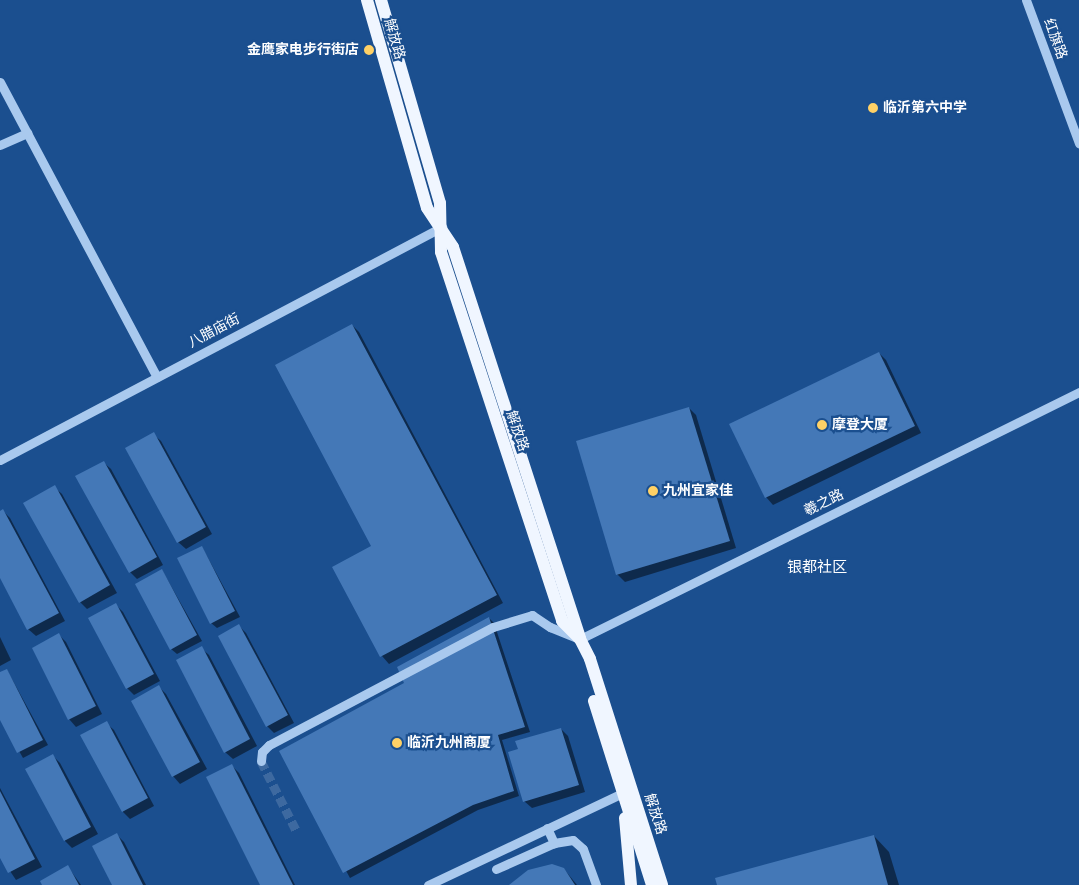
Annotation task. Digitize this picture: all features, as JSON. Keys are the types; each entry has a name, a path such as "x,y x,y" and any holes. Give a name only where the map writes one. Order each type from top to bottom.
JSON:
{"main road":[{"name":"解放路","path":"367,0 426,208 442,227"},
{"name":"解放路","path":"381,0 440,203 442,227 441,252 562,621 580,638 590,659 662,885"},
{"name":"解放路","path":"580,638 582,661 652,885"},
{"path":"623,793 632,885"}],"street":[{"name":"红旗路","path":"1026,0 1079,143"},
{"path":"0,82 157,377"},
{"path":"0,145 27,132"},
{"name":"八腊庙街","path":"0,460 442,227"},
{"name":"羲之路","path":"580,638 1079,392"},
{"path":"261,761 262,752 269,745 493,627 532,615 550,627 580,638"},
{"path":"428,885 623,793"},
{"path":"547,828 554,843"},
{"path":"496,869 554,843 574,840 583,849 596,885"}],"building":[{"path":"352,324 497,595 380,657 332,567 371,546 275,365"},
{"name":"摩登大厦","path":"879,352 915,426 765,498 729,424"},
{"name":"九州宜家佳","path":"689,407 730,541 616,575 576,441"},
{"path":"154,432 206,527 177,543 125,448"},
{"path":"104,461 157,557 129,573 75,476"},
{"path":"55,485 110,585 79,603 23,503"},
{"path":"3,509 59,613 27,630 0,578 0,511"},
{"path":"202,546 235,611 210,624 177,558"},
{"path":"162,569 197,635 170,650 135,584"},
{"path":"116,603 154,674 126,689 88,618"},
{"name":"临沂九州商厦","path":"489,617 525,727 498,735 514,791 473,805 343,873 279,751 404,683 397,667"},
{"path":"239,624 288,715 266,727 218,636"},
{"path":"59,633 96,706 68,720 32,648"},
{"path":"202,646 250,739 224,753 176,660"},
{"path":"7,669 43,740 17,753 0,720 0,672"},
{"path":"159,685 200,762 172,777 131,701"},
{"path":"107,721 148,798 122,812 80,735"},
{"path":"561,728 579,785 523,802 508,752 518,749 515,741"},
{"path":"53,754 91,827 64,841 25,769"},
{"path":"232,764 293,885 260,885 206,777"},
{"path":"0,791 35,859 8,873 0,858"},
{"path":"117,833 143,885 112,885 92,846"},
{"path":"874,835 888,885 717,885 715,878"},
{"path":"552,864 564,868 575,885 509,885 528,870"},
{"path":"68,865 79,885 42,885 40,881"}],"tunnel":[{"path":"261,761 297,832"}],"place":[{"name":"金鹰家电步行街店","path":"369,50"},
{"name":"临沂第六中学","path":"873,108"},
{"name":"摩登大厦","path":"822,425"},
{"name":"九州宜家佳","path":"653,491"},
{"name":"临沂九州商厦","path":"397,743"}],"district":[{"name":"银都社区","path":"817,568"}]}
